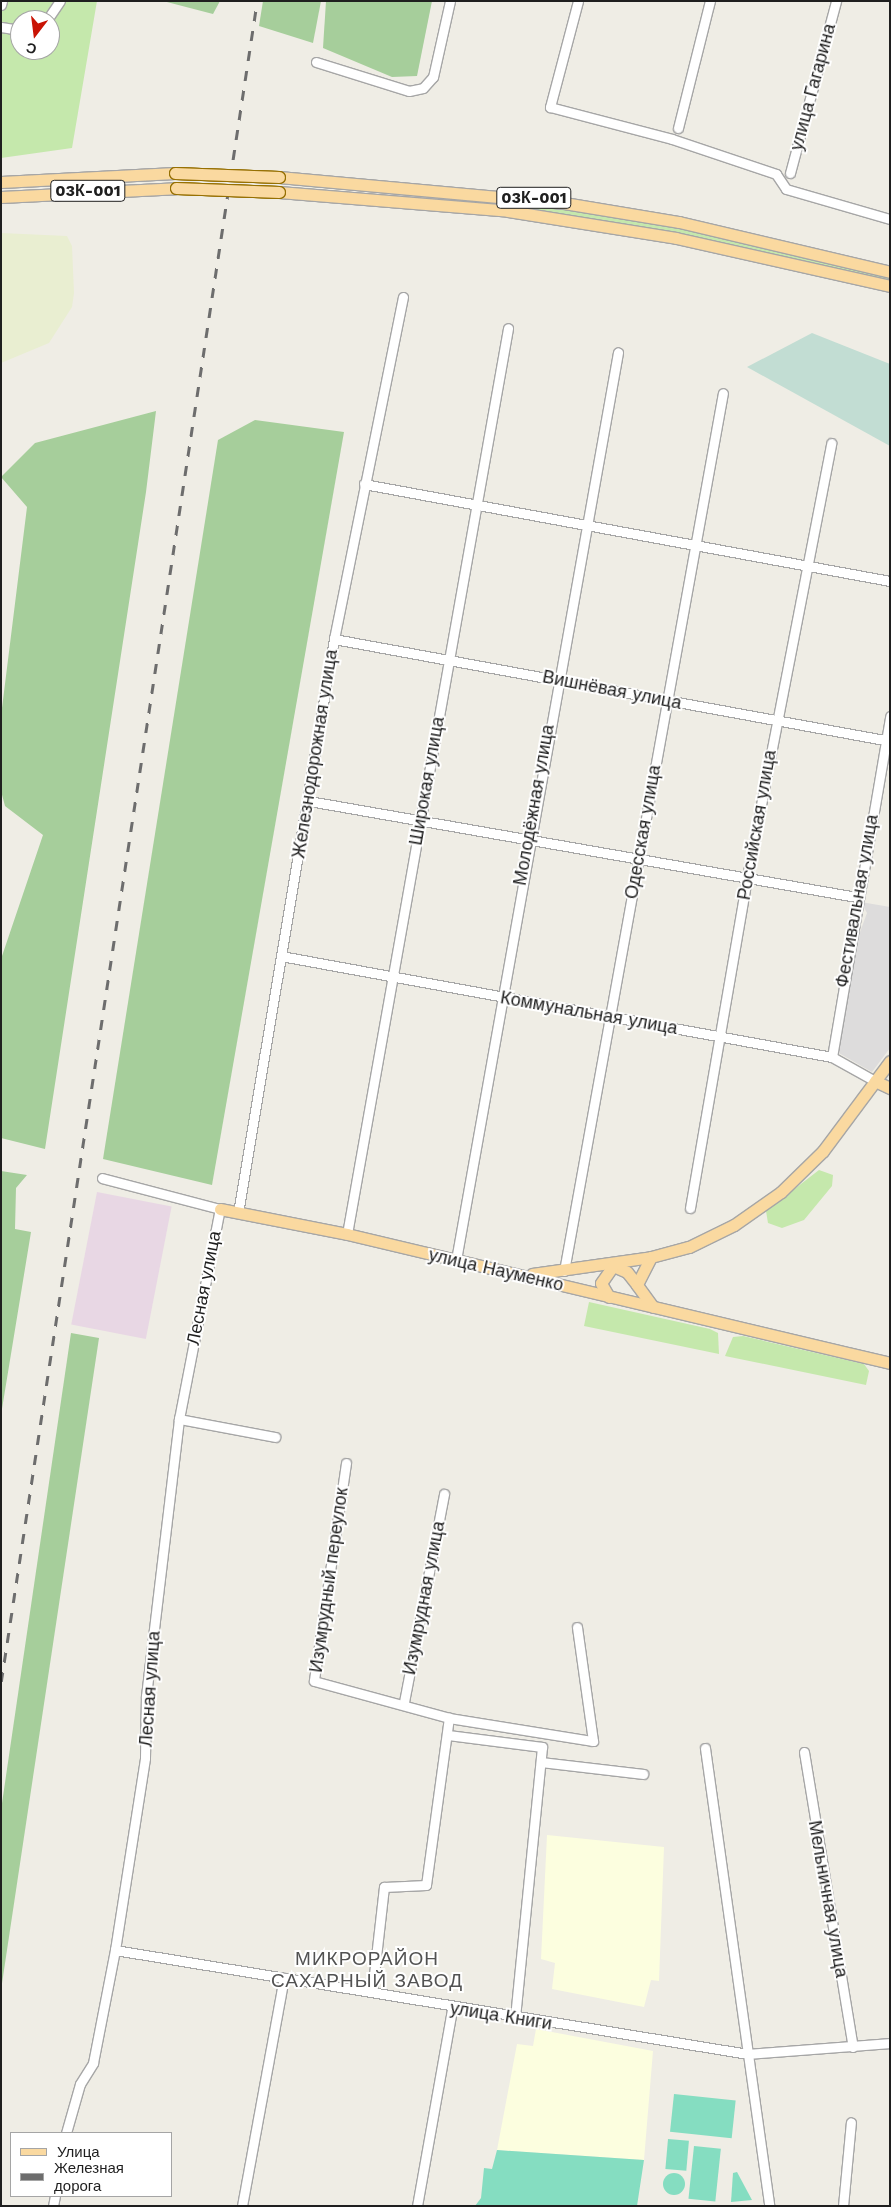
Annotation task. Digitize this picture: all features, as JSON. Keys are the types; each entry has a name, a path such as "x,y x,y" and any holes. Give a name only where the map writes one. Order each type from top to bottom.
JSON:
{"main road":[{"name":"03К-001","path":"1,182 175,173 279,177 454,189 573,204 679,222 890,272"},
{"name":"03К-001","path":"1,197 176,188 279,192 508,211 676,238 890,286"},
{"path":"522,1275 614,1266 650,1257 719,1234 765,1205 823,1151 890,1061"},
{"name":"Коммунальная улица","path":"875,1081 890,1088"},
{"name":"улица Науменко","path":"220,1209 348,1234 610,1298 890,1363"},
{"path":"631,1302 638,1290 650,1257"},
{"path":"614,1266 627,1272 638,1290 654,1308"},
{"path":"610,1298 601,1283 614,1266"}],"street":[{"path":"1,5 2,1"},
{"path":"316,62 410,91 423,88 433,76 450,1"},
{"path":"578,1 550,107 672,139 776,174 786,190 890,219"},
{"path":"678,128 710,1"},
{"name":"улица Гагарина","path":"790,173 836,1"},
{"name":"Железнодорожная улица","path":"238,1213 309,801 334,638 403,297"},
{"name":"Широкая улица","path":"348,1234 391,977 508,328"},
{"name":"Молодёжная улица","path":"456,1260 499,998 618,352"},
{"name":"Одесская улица","path":"564,1271 639,856 665,700 723,393"},
{"name":"Российская улица","path":"690,1208 747,877 804,565 831,443"},
{"path":"364,484 890,581"},
{"name":"Вишнёвая улица","path":"334,638 887,741"},
{"name":"Фестивальная улица","path":"832,1057 856,897 887,741 890,716"},
{"path":"309,801 528,840 639,856 856,897"},
{"name":"Коммунальная улица","path":"281,956 499,998 832,1057 875,1081"},
{"name":"улица Науменко","path":"102,1178 220,1209"},
{"name":"Лесная улица","path":"66,2132 80,2084 94,2063 115,1950 145,1758 146,1696 179,1419 220,1209"},
{"path":"179,1419 275,1436"},
{"name":"Изумрудный переулок","path":"346,1463 314,1681 329,1688 404,1702 448,1718 593,1741 576,1627"},
{"name":"Изумрудная улица","path":"404,1702 444,1494"},
{"path":"372,1992 384,1887 426,1885 448,1735 448,1718"},
{"path":"448,1735 542,1748 515,2018"},
{"path":"705,1748 769,2206"},
{"name":"Мельничная улица","path":"804,1752 854,2047"},
{"path":"541,1762 643,1774"},
{"name":"улица Книги","path":"115,1950 372,1992 452,2009 748,2054 890,2043"},
{"path":"242,2206 284,1978"},
{"path":"417,2206 452,2009"},
{"path":"843,2206 852,2122"}],"shaded area":[{"path":"1,233 67,236 72,246 74,293 72,307 49,343 1,363"},
{"path":"812,333 890,364 890,446 747,367"},
{"path":"861,902 890,907 890,1048 872,1072 837,1052 853,951 867,913"},
{"path":"97,1192 172,1207 146,1339 71,1325"},
{"path":"547,1835 664,1847 659,1981 651,1980 644,2007 552,1989 555,1963 541,1959"},
{"path":"536,2029 653,2051 644,2160 497,2150 517,2044 533,2046"}],"green space":[{"path":"1,1 97,1 72,148 1,158"},
{"path":"163,1 220,1 213,14"},
{"path":"263,1 321,1 313,43 259,26"},
{"path":"326,1 432,1 417,76 392,77 323,48"},
{"path":"311,183 550,206 660,224 772,248 890,278 890,282 657,229 437,197 310,187"},
{"path":"156,411 146,492 45,1149 1,1138 1,959 43,835 5,806 1,791 1,716 27,507 1,477 35,443"},
{"path":"255,420 344,432 212,1185 103,1159 218,440"},
{"path":"819,1170 833,1175 832,1186 804,1220 782,1228 768,1223 766,1211"},
{"path":"1,1171 27,1175 16,1188 15,1229 31,1232 1,1415"},
{"path":"589,1302 710,1329 718,1333 719,1354 584,1326"},
{"path":"71,1333 99,1338 1,1990 1,1810"},
{"path":"743,1336 864,1364 869,1371 866,1385 725,1356 733,1337"},
{"path":"674,2094 736,2100 732,2138 670,2132"},
{"path":"668,2139 689,2141 686,2171 665,2169"},
{"path":"694,2146 721,2149 715,2202 688,2199"},
{"path":"497,2150 644,2160 637,2206 475,2206 481,2198 484,2168 492,2169"},
{"path":"737,2172 752,2200 731,2202 733,2173"},
{"path":"674,2173 682,2176 685,2184 682,2192 674,2195 666,2192 663,2184 666,2176"}],"railway":[{"path":"1,1682 257,1"}],"district":[{"name":"МИКРОРАЙОН САХАРНЫЙ ЗАВОД","path":"367,1970"}]}
